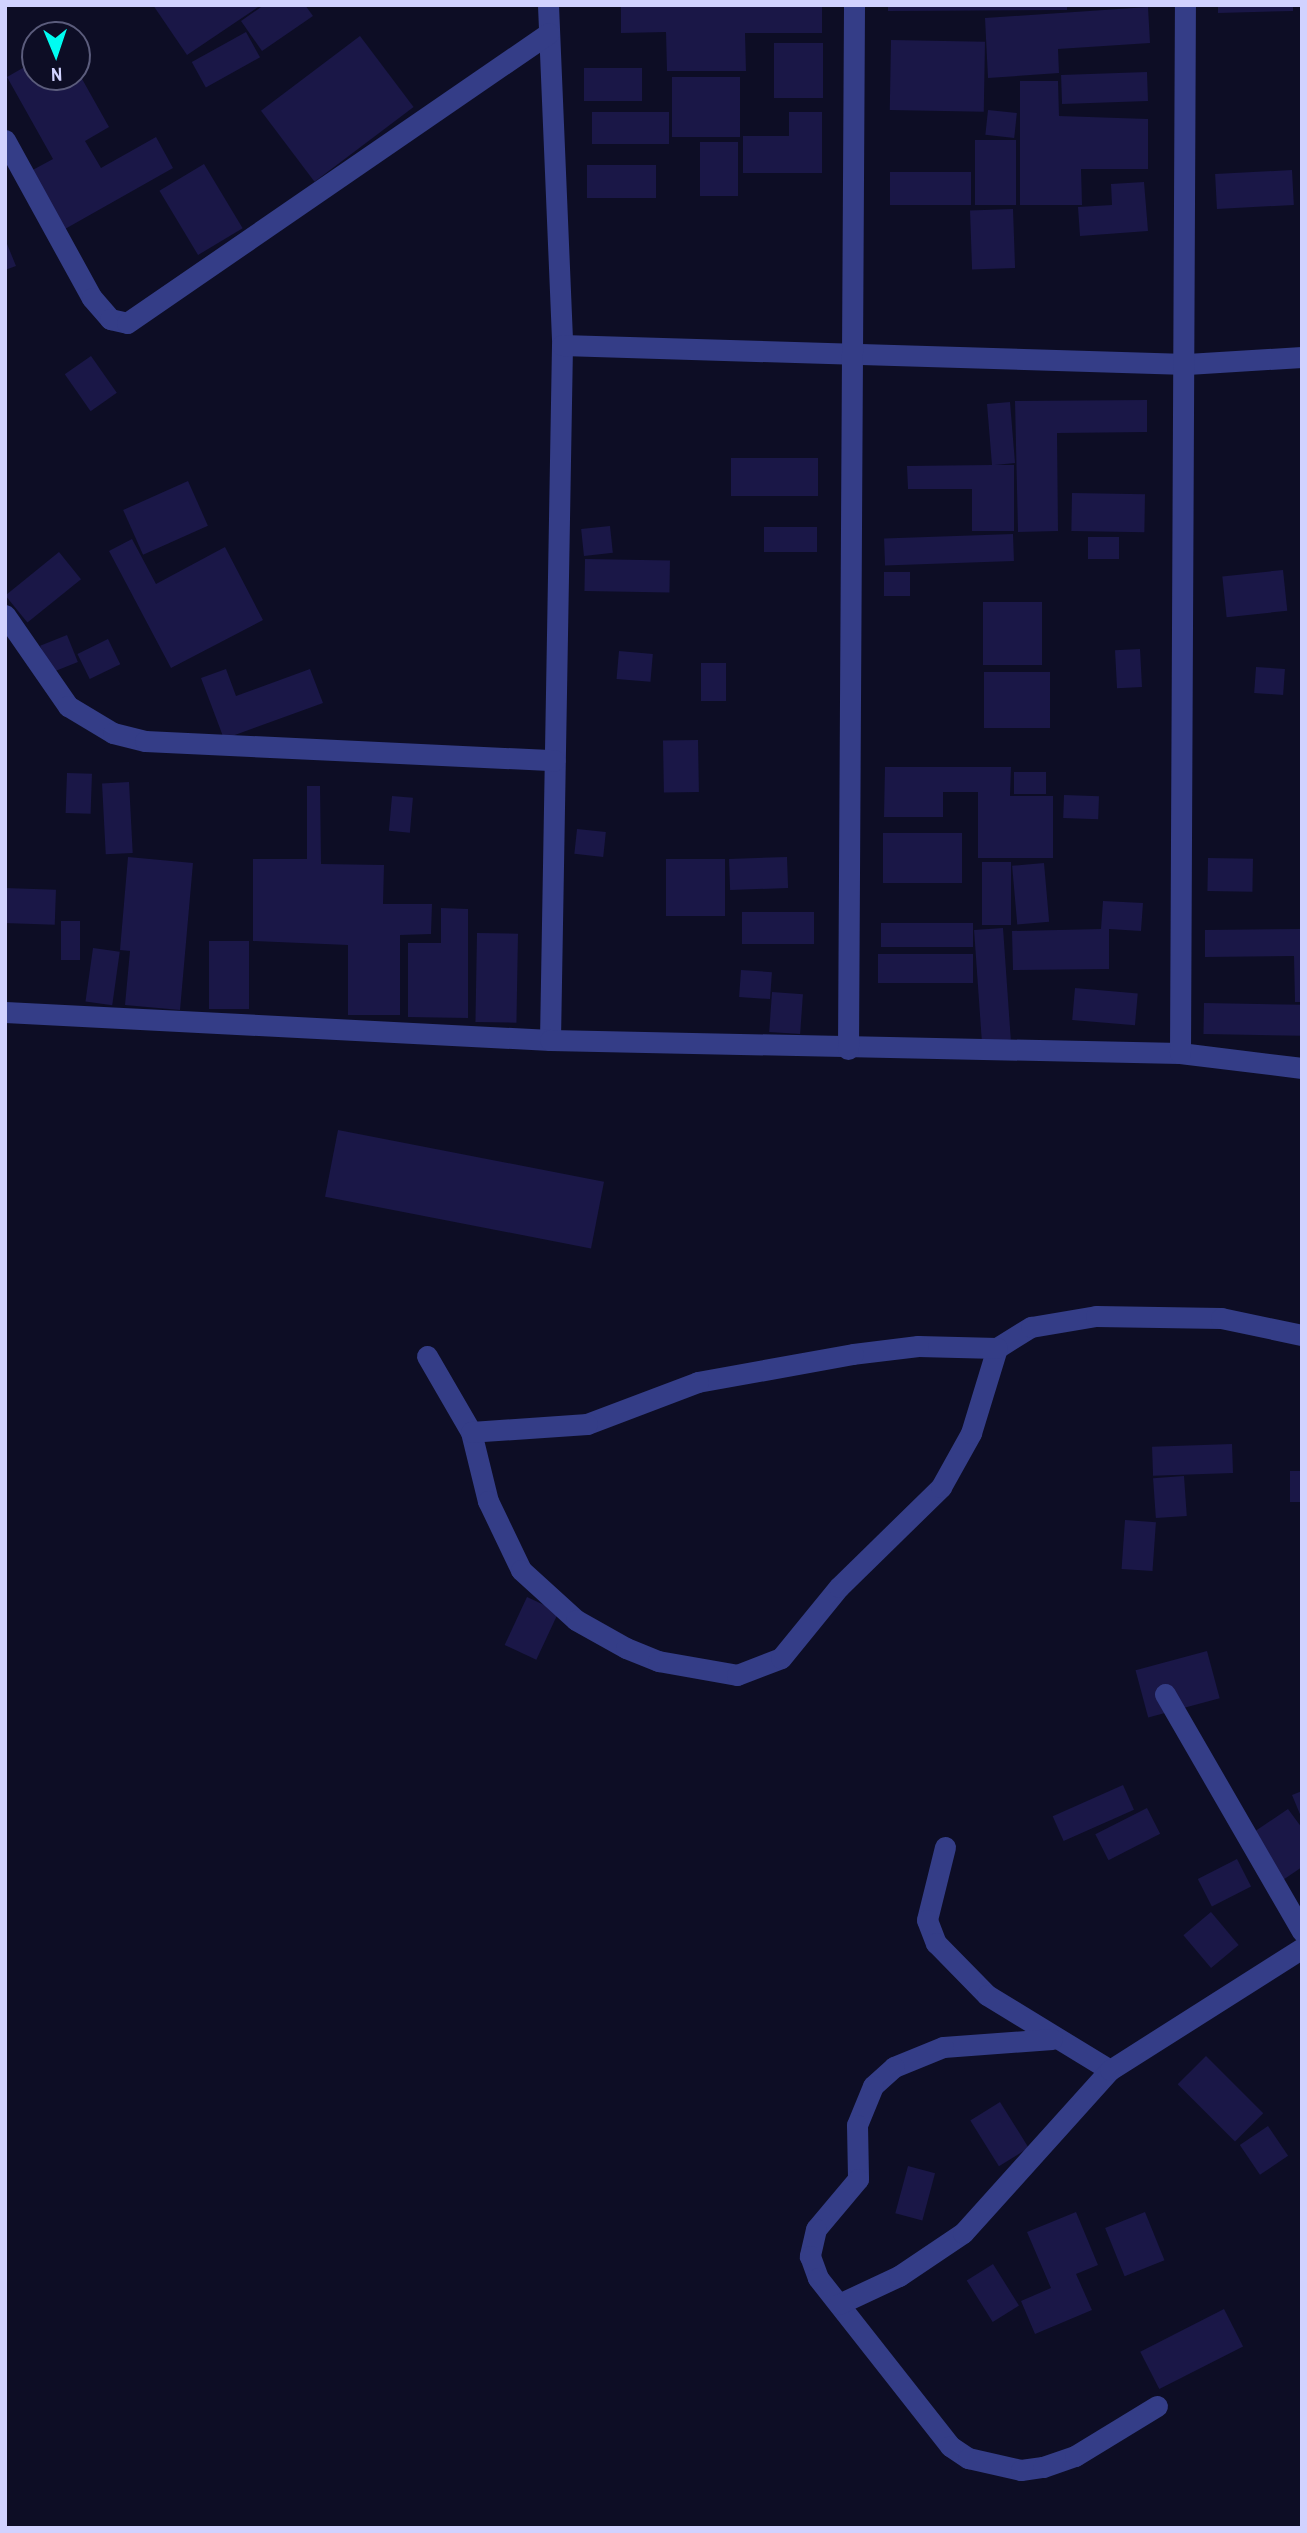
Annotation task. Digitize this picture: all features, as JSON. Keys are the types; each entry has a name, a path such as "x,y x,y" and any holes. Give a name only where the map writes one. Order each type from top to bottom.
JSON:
{"street":[{"path":"548,5 562,345 550,1040"},
{"path":"848,1049 856,358 854,5"},
{"path":"1180,1053 1187,363 1185,5"},
{"path":"5,140 92,299 110,319 127,323 549,33"},
{"path":"562,345 856,358 1187,363 1302,357"},
{"path":"5,615 68,706 113,733 145,741 555,760"},
{"path":"5,1012 550,1040 848,1049 1180,1053 1302,1068"},
{"path":"471,1432 587,1424 698,1382 865,1352 918,1346 996,1348 1031,1327 1096,1315 1221,1318 1302,1335"},
{"path":"427,1356 471,1432 504,1541 547,1596 576,1620 658,1661 737,1675 781,1658 839,1587 941,1487 971,1433 996,1348"},
{"path":"1165,1694 1302,1931"},
{"path":"945,1847 926,1920 936,1943 977,1987 1052,2039 1110,2070"},
{"path":"839,2304 899,2276 963,2233 1110,2070 1302,1948"},
{"path":"1052,2039 943,2047 894,2067 873,2086 857,2125 858,2179 816,2229 810,2256 839,2304 950,2446 990,2466 1021,2470 1075,2456 1157,2406"}],"building":[{"path":"153,5 261,5 187,55"},
{"path":"264,5 305,5 313,16 262,51 241,21"},
{"path":"621,5 822,5 822,33 745,33 746,71 667,71 666,32 621,33"},
{"path":"888,5 1067,5 1067,10 888,11"},
{"path":"1218,5 1293,5 1293,11 1218,13"},
{"path":"1148,7 1150,43 1058,49 1059,73 988,78 985,18"},
{"path":"246,32 260,57 206,87 192,62"},
{"path":"360,36 414,107 315,182 261,111"},
{"path":"891,40 985,42 984,112 890,110"},
{"path":"774,43 823,43 823,98 774,98"},
{"path":"584,68 642,68 642,101 584,101"},
{"path":"21,69 21,91 89,91 109,127 85,141 101,168 156,137 173,168 65,229 29,172 53,159 7,77"},
{"path":"1147,72 1148,101 1062,104 1061,75"},
{"path":"672,77 740,77 740,137 672,137"},
{"path":"1020,81 1058,81 1059,116 1148,119 1148,169 1081,169 1082,205 1020,205"},
{"path":"988,110 1017,113 1014,138 985,135"},
{"path":"592,112 669,112 669,144 592,144"},
{"path":"789,112 822,112 822,173 743,173 743,136 789,136"},
{"path":"975,140 1016,140 1016,205 975,205"},
{"path":"700,142 738,142 738,196 700,196"},
{"path":"204,164 243,228 198,255 159,191"},
{"path":"587,165 656,165 656,198 587,198"},
{"path":"1292,170 1294,205 1217,209 1215,174"},
{"path":"890,172 971,172 971,205 890,205"},
{"path":"1144,182 1148,231 1080,236 1078,207 1112,205 1111,184"},
{"path":"1013,209 1015,268 972,269 970,211"},
{"path":"5,239 16,266 5,270"},
{"path":"91,356 117,393 91,411 65,374"},
{"path":"1147,400 1147,432 1057,433 1058,531 1018,532 1015,401"},
{"path":"1010,402 1015,463 995,465 1014,465 1014,531 972,531 972,489 908,489 907,466 992,465 987,404"},
{"path":"731,458 818,458 818,496 731,496"},
{"path":"188,481 208,526 143,555 123,510"},
{"path":"1072,493 1145,494 1144,532 1071,531"},
{"path":"610,526 613,553 584,556 581,529"},
{"path":"764,527 817,527 817,552 764,552"},
{"path":"1013,534 1014,561 885,565 884,539"},
{"path":"1088,537 1119,537 1119,559 1088,559"},
{"path":"132,539 156,584 225,547 263,620 171,668 109,551"},
{"path":"59,552 81,579 27,623 5,595"},
{"path":"585,559 670,560 669,592 584,591"},
{"path":"1283,570 1287,611 1227,617 1222,576"},
{"path":"884,572 910,572 910,596 884,596"},
{"path":"983,602 1042,602 1042,665 983,665"},
{"path":"67,635 78,662 51,673 40,646"},
{"path":"108,639 120,664 90,679 77,654"},
{"path":"1140,649 1142,687 1117,688 1115,650"},
{"path":"619,651 653,654 650,682 617,679"},
{"path":"701,663 726,663 726,701 701,701"},
{"path":"1256,667 1285,669 1283,695 1254,693"},
{"path":"226,669 236,696 310,669 323,703 224,739 201,678"},
{"path":"984,672 1050,672 1050,728 984,728"},
{"path":"698,740 699,792 664,793 663,741"},
{"path":"885,767 1011,767 1010,796 1053,796 1053,858 978,858 978,792 943,792 943,817 884,817"},
{"path":"1014,772 1046,772 1046,794 1014,794"},
{"path":"67,773 92,774 91,814 66,813"},
{"path":"129,782 133,853 106,854 102,783"},
{"path":"307,786 320,786 321,864 384,865 383,904 432,904 431,934 400,935 400,1015 348,1015 348,945 253,941 253,859 307,859"},
{"path":"1064,795 1099,796 1098,819 1063,818"},
{"path":"392,796 413,798 410,833 389,831"},
{"path":"577,829 606,832 603,857 574,854"},
{"path":"883,833 962,833 962,883 883,883"},
{"path":"128,857 193,863 180,1010 125,1005 130,951 120,950"},
{"path":"787,857 788,888 730,890 729,859"},
{"path":"1208,858 1253,859 1252,892 1207,891"},
{"path":"666,859 725,859 725,916 666,916"},
{"path":"982,862 1011,862 1011,925 982,925"},
{"path":"1044,863 1049,922 1017,925 1012,866"},
{"path":"5,888 56,890 55,925 5,923"},
{"path":"1103,901 1143,903 1141,931 1109,929 1109,969 1013,970 1012,931 1101,929"},
{"path":"441,908 468,909 468,1018 408,1017 408,943 441,943"},
{"path":"742,912 814,912 814,944 742,944"},
{"path":"61,921 80,921 80,960 61,960"},
{"path":"881,923 973,923 973,947 881,947"},
{"path":"1003,928 1011,1040 982,1042 974,930"},
{"path":"1302,929 1302,1002 1295,1002 1294,956 1205,957 1205,930"},
{"path":"477,933 518,934 516,1023 475,1022"},
{"path":"209,941 249,941 249,1009 209,1009"},
{"path":"93,948 120,952 112,1005 85,1001"},
{"path":"878,954 973,954 973,983 878,983"},
{"path":"741,970 772,972 770,999 739,997"},
{"path":"1075,988 1138,993 1135,1025 1072,1020"},
{"path":"772,992 803,994 800,1034 769,1032"},
{"path":"1204,1003 1302,1005 1301,1036 1203,1034"},
{"path":"338,1130 604,1182 591,1248 325,1197"},
{"path":"1232,1444 1233,1473 1153,1476 1152,1447"},
{"path":"1290,1471 1302,1471 1302,1502 1290,1502"},
{"path":"1184,1476 1187,1516 1156,1518 1153,1478"},
{"path":"1125,1520 1156,1522 1153,1571 1122,1569"},
{"path":"527,1597 559,1612 536,1660 505,1645"},
{"path":"1207,1651 1220,1698 1148,1717 1136,1670"},
{"path":"1123,1785 1134,1810 1064,1841 1053,1816"},
{"path":"1302,1791 1302,1819 1292,1795"},
{"path":"1147,1808 1160,1834 1108,1860 1095,1834"},
{"path":"1288,1809 1302,1828 1302,1867 1280,1882 1248,1836"},
{"path":"1237,1859 1251,1887 1212,1907 1198,1879"},
{"path":"1211,1912 1239,1945 1211,1968 1183,1935"},
{"path":"1206,2056 1263,2113 1235,2142 1178,2084"},
{"path":"1000,2102 1029,2148 999,2166 970,2121"},
{"path":"1268,2126 1288,2156 1260,2175 1240,2145"},
{"path":"908,2166 935,2173 922,2221 895,2213"},
{"path":"1076,2212 1098,2265 1076,2274 1092,2310 1035,2334 1021,2301 1051,2288 1027,2232"},
{"path":"1145,2212 1164,2260 1125,2276 1105,2228"},
{"path":"993,2264 1019,2306 993,2322 967,2280"},
{"path":"1224,2309 1243,2346 1159,2389 1140,2352"}]}
